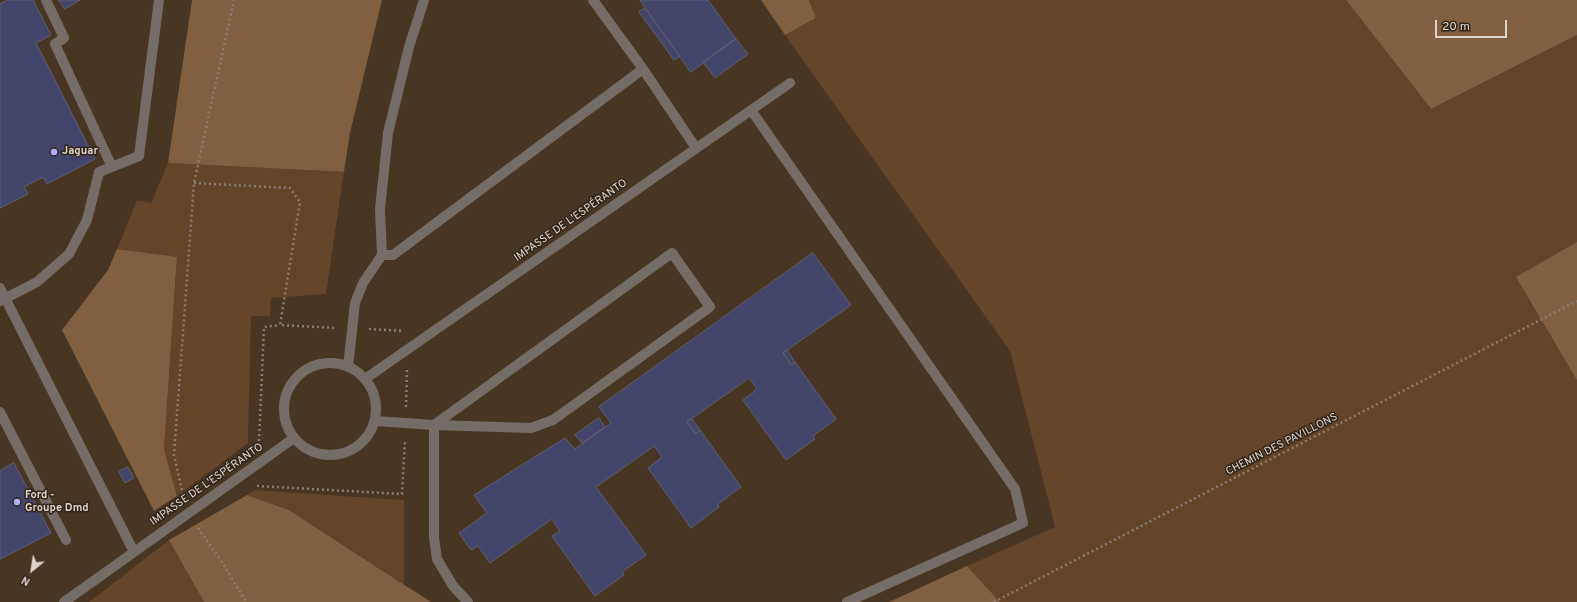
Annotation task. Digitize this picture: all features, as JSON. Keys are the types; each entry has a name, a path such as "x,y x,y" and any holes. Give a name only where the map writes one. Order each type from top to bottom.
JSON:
{"street":[{"path":"46,0 64,38 55,44 112,167"},
{"path":"2,300 37,282 69,254 88,220 99,172 139,156 159,0"},
{"path":"348,367 355,303 362,283 382,255 380,209 388,133 409,46 424,0"},
{"path":"593,0 643,69 696,148"},
{"path":"382,255 393,255 643,69"},
{"name":"IMPASSE DE L'ESPÉRANTO","path":"365,379 790,83"},
{"path":"751,110 1015,489 1023,523 847,602"},
{"path":"375,421 405,424 434,425 531,428 554,420 710,307 672,253 434,425"},
{"path":"0,288 2,300 134,552"},
{"path":"322,363 338,364 348,367 365,379 373,392 376,406 375,421 369,434 360,445 347,452 333,455 318,454 305,448 294,438 286,424 283,408 286,393 294,379 307,369 322,363"},
{"path":"0,412 66,540"},
{"path":"434,425 434,538 437,559 453,586 468,602"},
{"name":"IMPASSE DE L'ESPÉRANTO","path":"64,602 294,438"}],"path":[{"path":"234,0 194,183 174,455 187,514 222,562 246,602"},
{"path":"194,183 290,188 300,202 280,325"},
{"name":"CHEMIN DES PAVILLONS","path":"994,602 1577,301"},
{"path":"280,325 352,329 405,331 408,350 402,494 257,486 264,327 280,325"}],"shaded area":[{"path":"0,0 192,0 168,163 151,203 137,200 108,270 62,330 154,511 248,443 251,316 271,298 326,294 350,133 382,0 761,0 1010,351 1055,528 889,602 431,602 404,584 404,500 255,490 169,540 89,602 0,602"},
{"path":"192,0 382,0 350,133 344,172 168,163"},
{"path":"761,0 809,0 816,18 785,35"},
{"path":"809,0 1346,0 1431,109 1577,35 1577,602 1000,602 967,566 1055,527 1010,351 785,35 816,18"},
{"path":"1346,0 1577,0 1577,35 1431,109"},
{"path":"168,163 344,172 326,294 271,298 270,316 251,316 248,443 177,496 164,449 177,258 117,249 137,200 151,203"},
{"path":"1577,242 1577,380 1516,277"},
{"path":"117,249 177,257 164,449 177,496 154,511 62,330 108,270"},
{"path":"255,490 404,500 404,584 289,510 247,495"},
{"path":"247,495 289,510 431,602 204,602 169,540"},
{"path":"169,540 204,602 89,602"},
{"path":"967,566 1000,602 889,602"}],"building":[{"path":"8,0 33,0 51,35 36,43 95,159 47,184 43,177 24,187 28,194 0,208 0,4"},
{"path":"59,0 80,0 65,9"},
{"path":"640,0 708,0 736,39 691,72"},
{"path":"645,8 680,56 674,60 639,12"},
{"path":"736,39 748,54 715,78 703,62"},
{"path":"813,253 851,305 783,353 791,365 795,362 836,419 813,436 815,439 786,460 743,400 757,389 749,378 687,422 696,434 700,430 741,487 718,504 719,507 691,528 648,468 662,457 654,446 596,487 646,555 622,572 624,575 595,596 552,536 560,531 552,519 490,563 478,546 471,550 459,533 487,513 474,495 565,438 575,449 611,423 599,407"},
{"path":"787,350 795,362 791,365 783,353"},
{"path":"599,418 605,427 582,443 575,435"},
{"path":"692,419 700,430 696,434 687,422"},
{"name":"Ford - Groupe Dmd","path":"14,463 51,533 0,559 0,471"},
{"path":"128,467 134,478 125,483 119,472"}],"place":[{"name":"Jaguar","path":"54,152"},
{"name":"Ford - Groupe Dmd","path":"17,502"}]}
